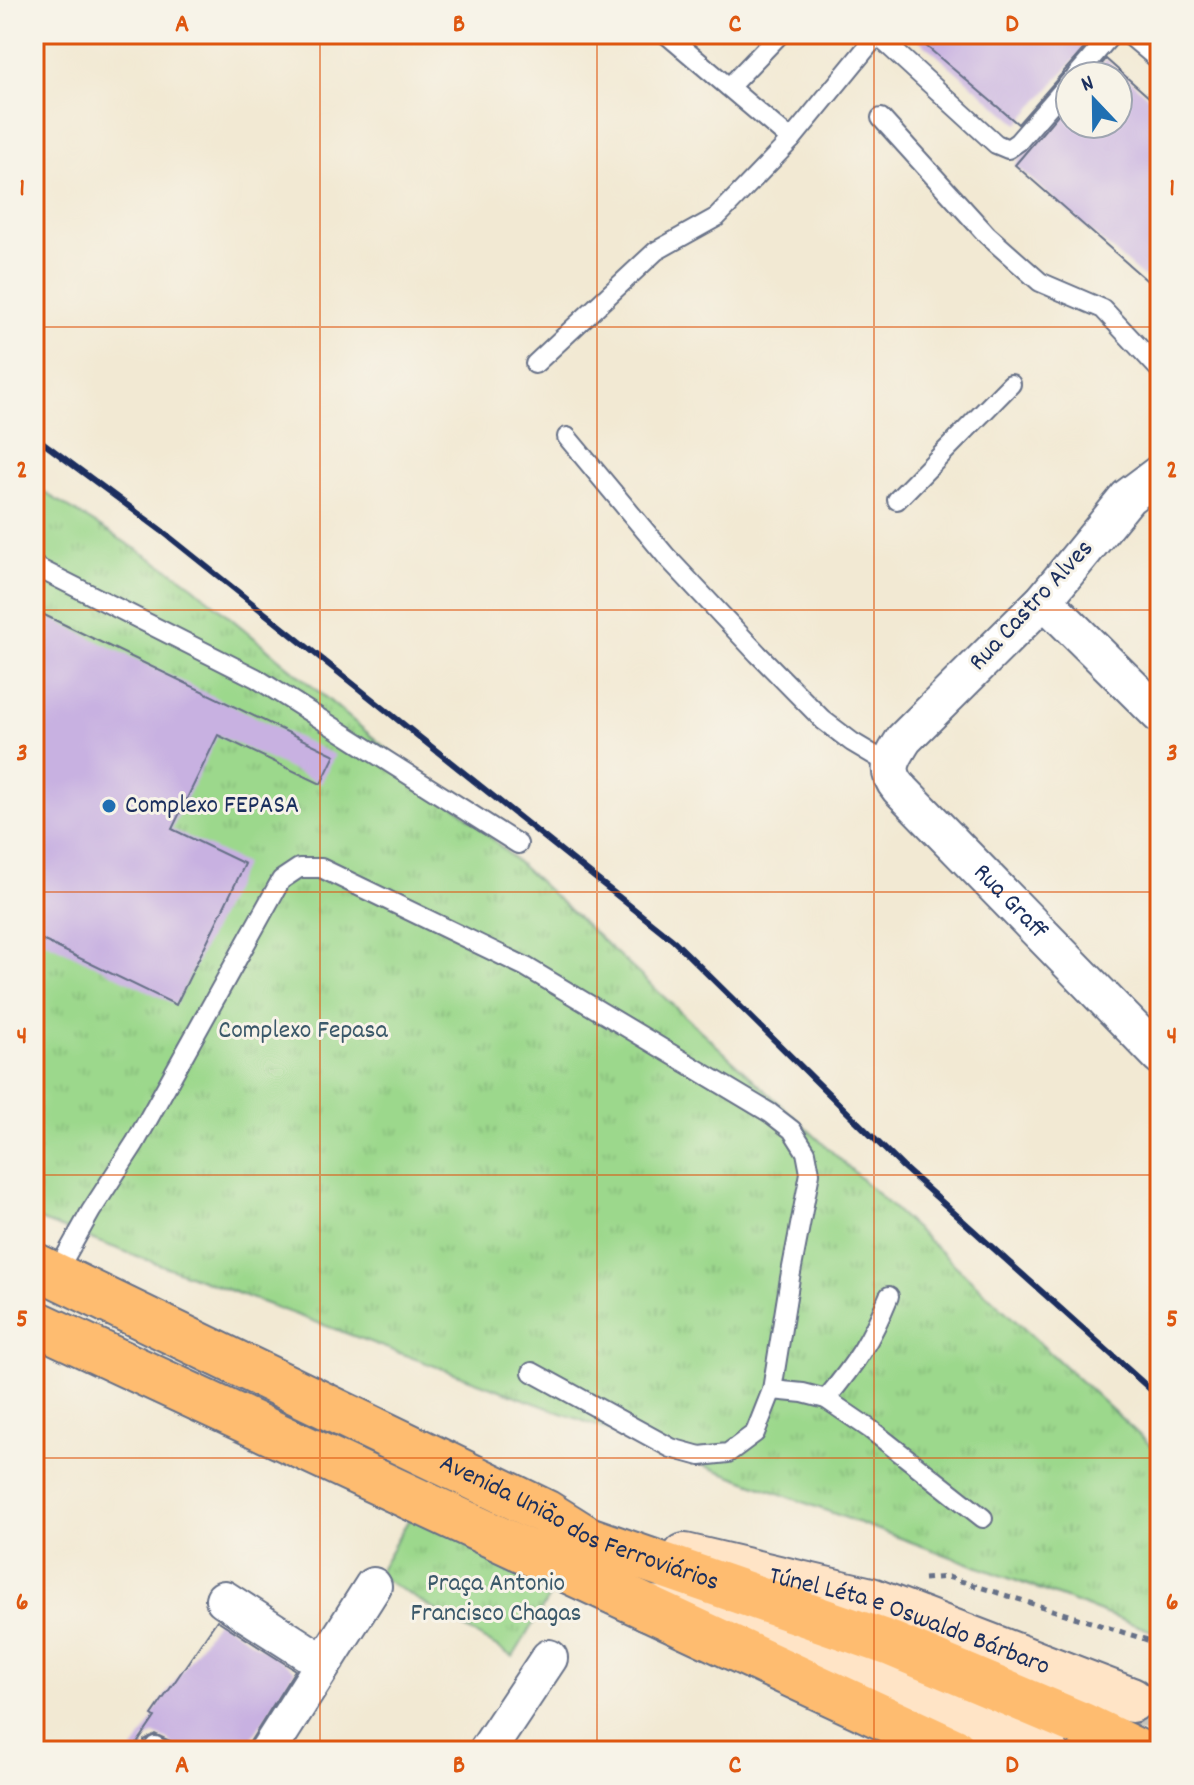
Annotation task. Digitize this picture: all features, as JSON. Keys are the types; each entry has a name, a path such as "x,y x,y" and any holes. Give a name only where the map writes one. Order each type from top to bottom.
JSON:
{"main road":[{"name":"Avenida União dos Ferroviários","path":"44,1270 545,1512 588,1539 891,1644 1137,1751"},
{"name":"Avenida União dos Ferroviários","path":"34,1322 955,1751"},
{"name":"Túnel Léta e Oswaldo Bárbaro","path":"545,1512 653,1548 871,1600 1131,1700"},
{"name":"Túnel Léta e Oswaldo Bárbaro","path":"646,1608 710,1612 889,1679 1046,1751"}],"street":[{"name":"Rua Castro Alves","path":"896,751 1044,600 1128,497 1160,473"},
{"path":"1044,600 1160,715"},
{"name":"Rua Graff","path":"896,751 891,778 899,788 1160,1056"},
{"path":"268,1751 373,1586"},
{"path":"224,1599 322,1662"},
{"path":"487,1751 549,1658"}],"lane":[{"path":"666,34 791,140"},
{"path":"729,87 780,34"},
{"path":"1090,60 1112,34"},
{"path":"1128,34 1160,61"},
{"path":"535,364 656,251 717,217 791,140 876,35 996,144 1008,149 1018,142 1054,100"},
{"path":"881,118 987,235 1040,282 1103,309 1160,370"},
{"path":"897,500 1011,384"},
{"path":"567,437 666,556 823,720 852,742 896,751"},
{"path":"34,566 256,678 518,844"},
{"path":"44,1270 91,1211 135,1143 281,880 299,868 321,868 526,967 770,1113 792,1130 806,1152 810,1173 772,1390 755,1433 728,1453 700,1456 671,1448 532,1372"},
{"path":"826,1399 853,1368 872,1338 889,1296"},
{"path":"772,1390 826,1399 870,1429 983,1518"}],"path":[{"path":"871,1600 920,1580 948,1577 1160,1644"}],"green space":[{"name":"Complexo Fepasa","path":"34,486 183,578 474,822 1160,1454 1160,1634 34,1218"},
{"name":"Praça Antonio Francisco Chagas","path":"414,1510 557,1584 513,1657 377,1575"}],"building":[{"path":"912,34 1077,34 1088,44 1074,60 1054,60 1054,83 1018,124"},
{"path":"1134,84 1160,107 1160,292 1015,165 1054,119 1054,140 1134,140"},
{"name":"Complexo FEPASA","path":"34,610 335,755 321,784 218,735 172,829 245,864 176,1005 34,936"},
{"path":"217,1620 295,1670 248,1745 244,1751 175,1751 170,1741 155,1734 144,1740 144,1751 132,1751 155,1717 152,1715"}],"tunnel":[{"path":"1131,1700 1160,1708"}],"railway":[{"path":"34,436 162,531 674,941 903,1167 1160,1398"}],"place":[{"name":"Complexo FEPASA","path":"109,806"}]}
